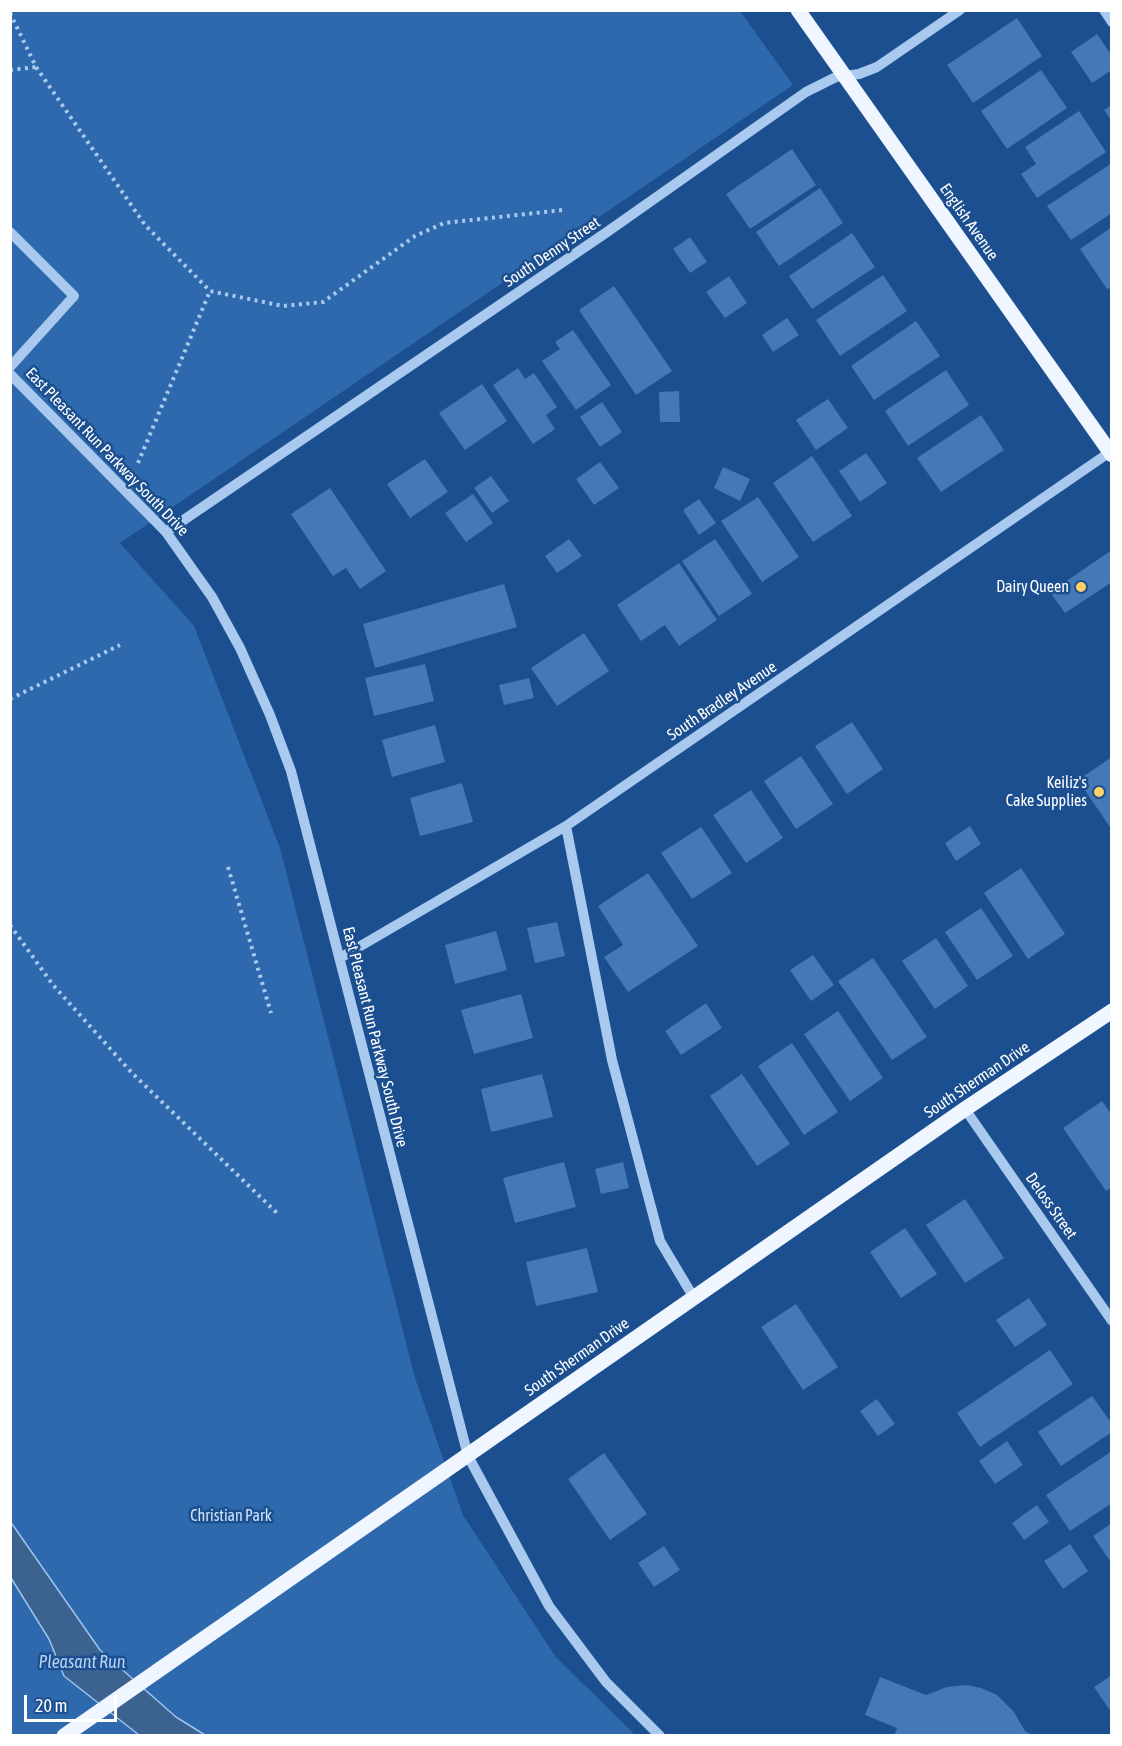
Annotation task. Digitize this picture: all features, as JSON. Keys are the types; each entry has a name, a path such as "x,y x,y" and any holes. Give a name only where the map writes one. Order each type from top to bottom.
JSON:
{"main road":[{"name":"English Avenue","path":"798,10 1111,453"},
{"name":"South Sherman Drive","path":"64,1736 965,1109 1112,1011"}],"street":[{"name":"South Denny Street","path":"166,532 597,239 806,92 827,80 859,74 876,67 960,10"},
{"path":"1104,10 1112,22"},
{"path":"10,232 74,296 10,367"},
{"name":"East Pleasant Run Parkway South Drive","path":"10,374 166,532 212,597 240,648 286,757 468,1456 549,1606 606,1682 660,1736"},
{"name":"South Bradley Avenue","path":"340,958 566,826 1111,453"},
{"path":"566,826 612,1060 660,1241 694,1298"},
{"name":"Deloss Street","path":"965,1109 1112,1321"}],"path":[{"path":"10,13 36,67 146,225 210,291 283,306 323,302 415,236 444,223 563,210"},
{"path":"10,70 36,67"},
{"path":"138,463 210,291"},
{"path":"10,699 120,645"},
{"path":"228,867 270,1013"},
{"path":"10,925 52,986 132,1073 279,1215"}],"green space":[{"name":"Christian Park","path":"11,11 740,11 793,85 120,543 194,626 280,848 415,1378 463,1515 555,1656 635,1735 11,1736"}],"water":[{"name":"Pleasant Run","path":"10,1521 100,1650 176,1717 205,1735 139,1735 64,1676 49,1639 11,1578"}],"building":[{"path":"1017,18 1042,56 973,103 947,65"},
{"path":"1097,34 1112,56 1112,70 1092,83 1071,52"},
{"path":"1041,70 1067,108 1007,149 981,111"},
{"path":"1112,105 1112,121 1104,110"},
{"path":"1079,111 1106,152 1037,198 1021,174 1036,164 1025,147"},
{"path":"792,149 816,185 750,229 726,194"},
{"path":"1112,163 1112,213 1071,240 1047,206"},
{"path":"820,188 843,223 779,266 756,232"},
{"path":"1112,227 1112,287 1107,289 1080,249"},
{"path":"852,233 875,267 812,309 789,276"},
{"path":"690,237 707,262 690,273 673,249"},
{"path":"883,275 907,311 840,356 816,320"},
{"path":"729,276 747,303 725,318 706,292"},
{"path":"614,286 672,371 636,395 579,310"},
{"path":"787,318 799,335 773,352 762,335"},
{"path":"916,321 940,356 874,400 851,366"},
{"path":"573,330 611,385 576,410 542,361 560,349 555,342"},
{"path":"518,368 525,379 534,373 557,407 546,415 555,429 533,444 493,385"},
{"path":"946,370 969,405 908,446 885,411"},
{"path":"482,384 507,421 465,450 439,413"},
{"path":"679,391 680,422 660,422 659,392"},
{"path":"828,399 848,428 816,450 796,420"},
{"path":"602,402 622,432 600,447 580,417"},
{"path":"981,415 1004,450 941,492 917,458"},
{"path":"866,453 887,483 860,502 839,471"},
{"path":"812,456 852,516 813,542 773,483"},
{"path":"425,459 448,492 410,518 387,484"},
{"path":"600,462 619,488 594,505 576,479"},
{"path":"723,467 750,479 740,501 714,488"},
{"path":"491,476 509,501 492,513 474,488"},
{"path":"330,488 386,571 360,589 346,568 333,576 291,514"},
{"path":"473,494 493,523 466,542 445,513"},
{"path":"758,497 799,557 762,582 721,521"},
{"path":"699,499 716,523 699,535 683,510"},
{"path":"569,539 582,556 557,573 545,556"},
{"path":"715,539 752,594 719,616 682,561"},
{"name":"Dairy Queen","path":"1112,550 1112,582 1065,613 1050,592"},
{"path":"679,563 717,620 679,646 665,625 641,641 617,605"},
{"path":"504,584 517,627 375,668 363,624"},
{"path":"584,633 609,671 557,706 531,668"},
{"path":"425,664 434,701 374,716 365,678"},
{"path":"529,678 534,698 504,705 499,685"},
{"path":"852,722 883,769 847,794 815,746"},
{"path":"435,725 445,762 392,777 382,740"},
{"path":"801,756 833,804 796,829 764,781"},
{"path":"1112,757 1112,830 1078,780"},
{"path":"462,783 473,822 420,836 410,798"},
{"path":"751,790 783,838 746,863 713,815"},
{"path":"970,826 981,844 956,861 945,843"},
{"path":"701,827 732,873 692,899 661,853"},
{"path":"1021,868 1065,934 1028,959 984,893"},
{"path":"648,873 698,946 628,992 604,957 623,945 598,906"},
{"path":"981,908 1013,956 977,980 945,932"},
{"path":"557,922 565,956 535,963 527,928"},
{"path":"496,931 507,970 455,984 445,945"},
{"path":"936,938 968,986 935,1009 902,961"},
{"path":"813,955 834,985 811,1001 790,970"},
{"path":"873,958 927,1037 892,1060 838,981"},
{"path":"521,994 533,1038 474,1054 461,1010"},
{"path":"706,1003 722,1028 681,1055 665,1031"},
{"path":"838,1011 883,1078 850,1101 804,1034"},
{"path":"792,1043 838,1112 804,1135 758,1066"},
{"path":"542,1074 553,1117 491,1132 481,1089"},
{"path":"742,1074 790,1144 757,1166 710,1096"},
{"path":"1102,1101 1112,1115 1112,1187 1106,1191 1063,1128"},
{"path":"564,1162 576,1207 515,1223 503,1178"},
{"path":"623,1162 629,1188 601,1194 595,1169"},
{"path":"965,1199 1004,1258 965,1283 926,1225"},
{"path":"905,1228 937,1274 901,1298 870,1252"},
{"path":"587,1248 598,1292 536,1306 526,1262"},
{"path":"1029,1298 1047,1325 1015,1347 996,1320"},
{"path":"796,1304 838,1367 803,1390 761,1327"},
{"path":"1050,1350 1073,1384 980,1447 957,1413"},
{"path":"1092,1396 1112,1424 1112,1432 1061,1466 1038,1432"},
{"path":"877,1399 895,1424 878,1436 860,1411"},
{"path":"1007,1441 1023,1465 995,1484 979,1461"},
{"path":"1112,1451 1112,1503 1070,1531 1046,1495"},
{"path":"604,1453 647,1514 610,1540 568,1479"},
{"path":"1037,1505 1049,1522 1024,1540 1012,1523"},
{"path":"1112,1523 1112,1564 1093,1536"},
{"path":"1070,1544 1088,1571 1063,1589 1044,1561"},
{"path":"664,1546 680,1570 654,1587 638,1563"},
{"path":"1112,1675 1112,1707 1109,1709 1094,1687"},
{"path":"880,1677 926,1695 947,1687 966,1685 981,1688 997,1695 1014,1712 1025,1731 1035,1736 894,1736 897,1728 865,1715"}],"place":[{"name":"Dairy Queen","path":"1081,587"},
{"name":"Keiliz's Cake Supplies","path":"1099,792"}]}
